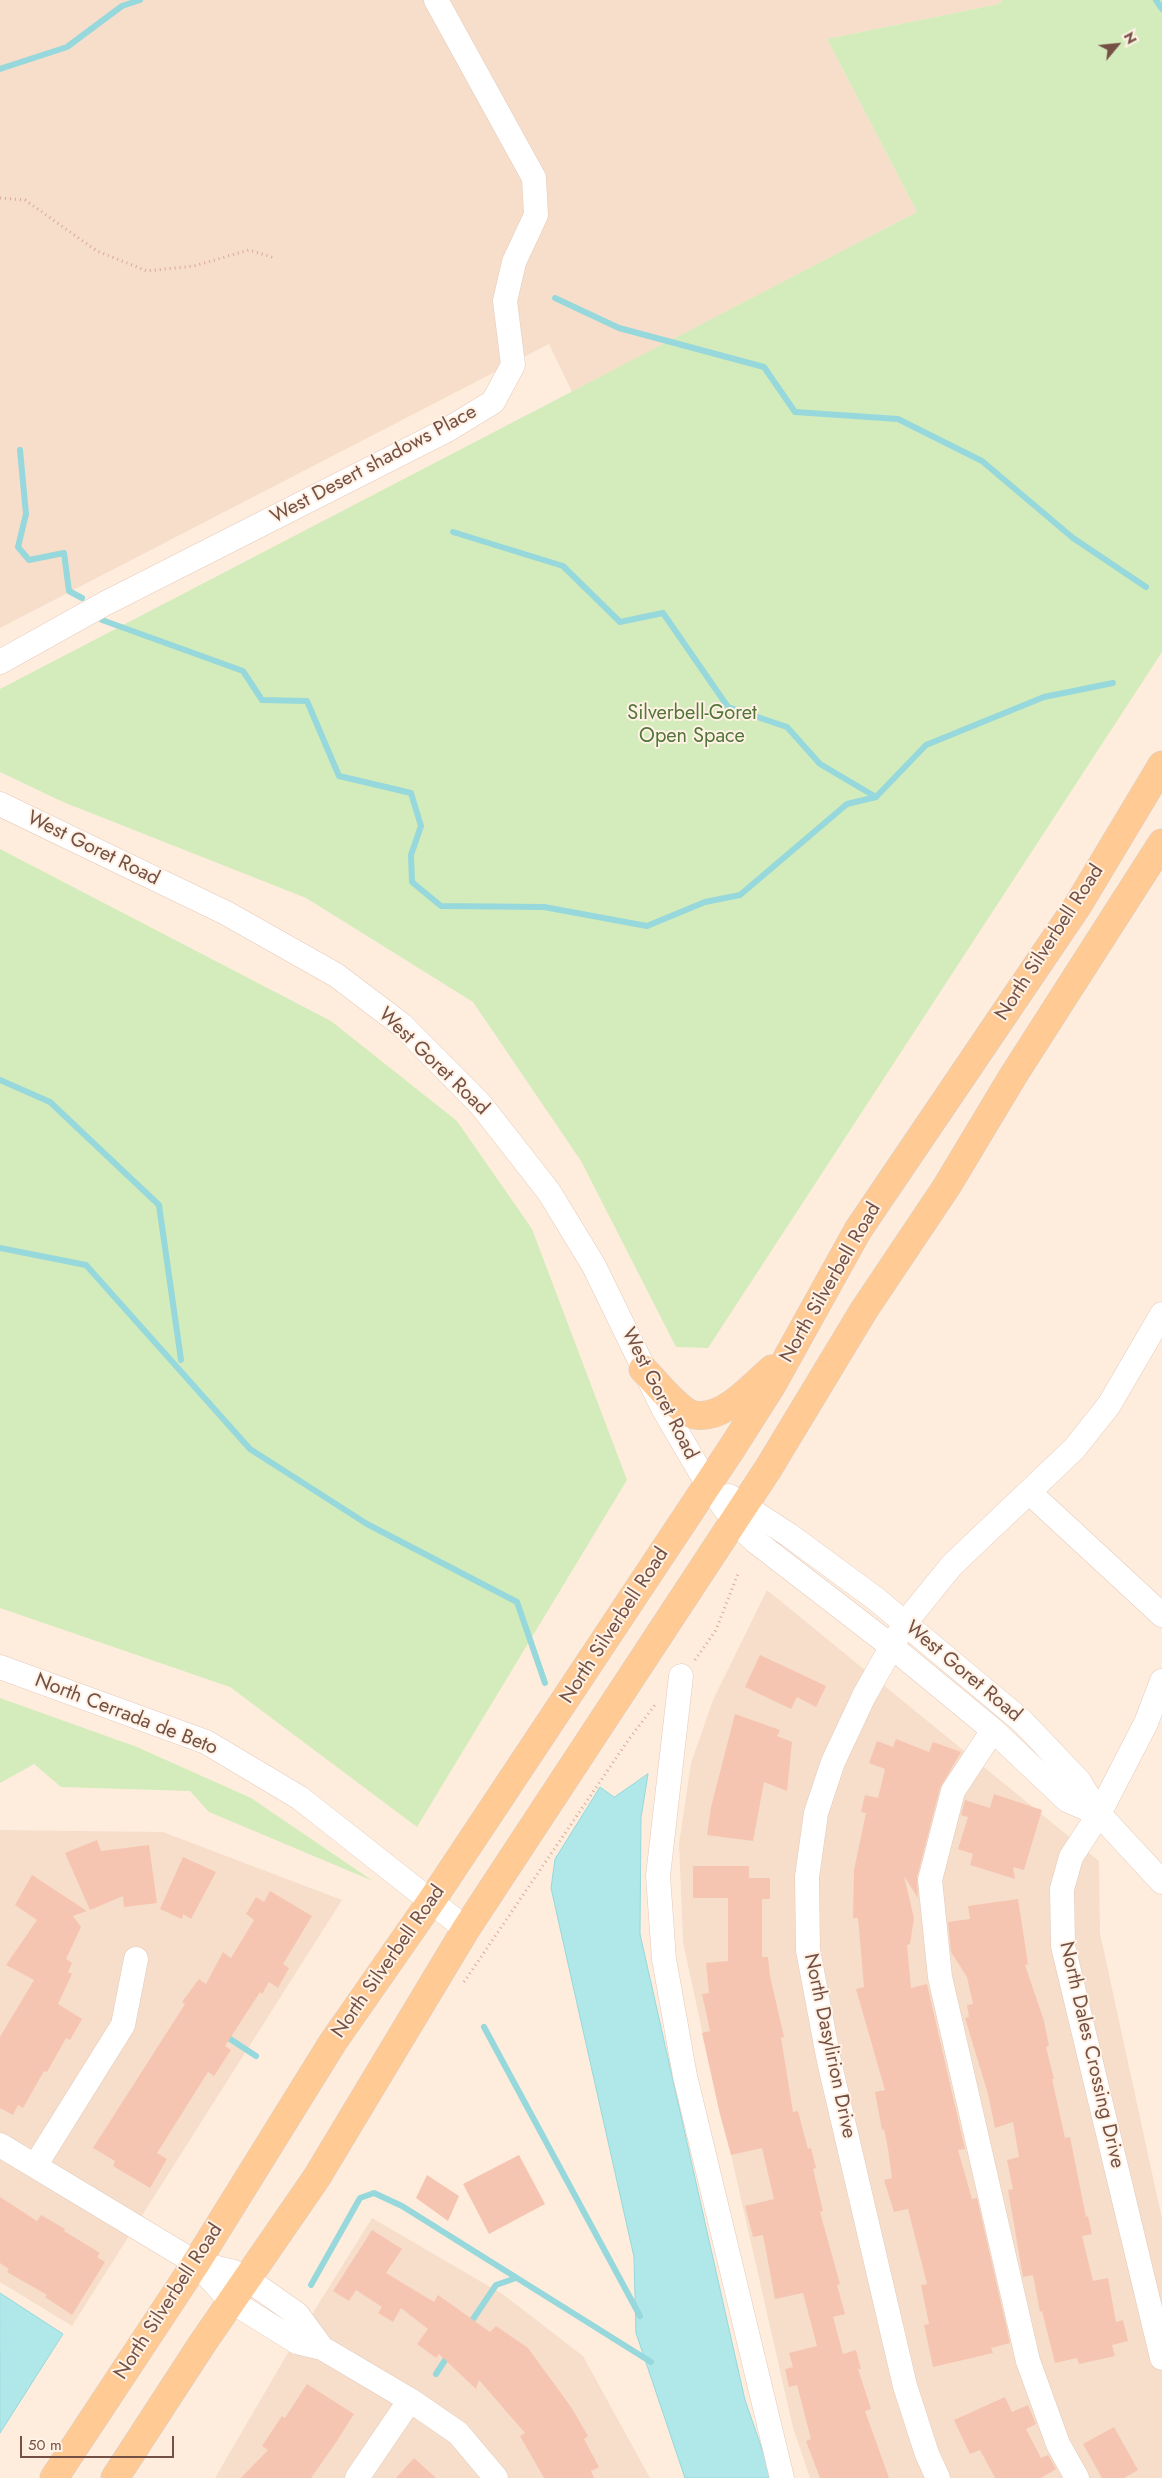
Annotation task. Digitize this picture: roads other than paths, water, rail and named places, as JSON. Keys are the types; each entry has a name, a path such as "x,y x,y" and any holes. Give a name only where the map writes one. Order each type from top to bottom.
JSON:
{"main road":[{"name":"North Silverbell Road","path":"54,2478 196,2263 332,2042 432,1900 708,1484 788,1355 858,1230 1078,905 1162,765"},
{"name":"North Silverbell Road","path":"115,2478 317,2176 466,1929 739,1512 864,1310 946,1186 1018,1068 1162,843"},
{"path":"643,1369 679,1406 694,1415 718,1413 788,1355"}],"street":[{"name":"West Desert shadows Place","path":"0,662 104,604 447,430 493,402 512,365 506,301 514,262 536,215 534,178 436,0"},
{"name":"West Goret Road","path":"0,804 226,913 336,975 402,1025 481,1105 549,1192 598,1274 643,1369 708,1484 739,1512 876,1599 1022,1722 1079,1780 1099,1814 1162,1882"},
{"name":"North Dasylirion Drive","path":"938,2478 927,2454 905,2386 829,2061 808,1950 807,1877 816,1812 833,1762 891,1646 905,1623 952,1564 1074,1449 1109,1405 1162,1314"},
{"path":"1029,1492 1162,1615"},
{"name":"West Goret Road","path":"739,1512 755,1541 891,1646 993,1730 1067,1800 1099,1814"},
{"name":"North Cerrada de Beto","path":"0,1667 206,1742 300,1798 432,1900 466,1929"},
{"path":"681,1676 658,1876 664,1959 685,2076 782,2478"},
{"name":"North Dales Crossing Drive","path":"1162,1681 1146,1723 1099,1814 1071,1858 1062,1889 1063,1946 1162,2358"},
{"path":"993,1730 953,1791 930,1880 940,1977 1028,2361 1058,2444 1077,2478"},
{"path":"35,2166 123,2025 136,1959"},
{"path":"0,2145 239,2290 297,2342 322,2348 410,2400 458,2433 496,2478"},
{"path":"357,2478 410,2400"}],"water":[{"path":"648,1774 641,1818 640,1934 745,2400 772,2478 685,2478 636,2333 634,2257 551,1888 555,1859 600,1787 614,1797"},
{"path":"0,2293 63,2334 0,2433"}],"waterway":[{"path":"0,69 67,47 122,6 140,0"},
{"path":"1156,0 1162,9"},
{"path":"555,298 619,328 764,367 795,412 898,419 982,461 1073,538 1146,587"},
{"path":"20,450 26,514 18,547 29,560 64,553 69,591 82,598"},
{"path":"453,532 563,566 620,622 663,613 728,707 787,727 820,764 876,797"},
{"path":"102,620 243,671 262,700 307,701 339,776 411,793 421,826 411,855 412,882 441,906 544,907 647,926 705,902 740,895 847,804 876,797 926,745 1044,697 1113,683"},
{"path":"0,1080 50,1102 159,1205 181,1360"},
{"path":"0,1248 86,1265 250,1449 367,1524 517,1602 545,1683"},
{"path":"484,2027 640,2316"},
{"path":"224,2035 256,2056"},
{"path":"311,2285 360,2198 374,2193 402,2206 651,2362"},
{"path":"469,2325 496,2285 516,2278"},
{"path":"436,2374 449,2354"}],"park label":[{"name":"Silverbell-Goret Open Space","path":"692,726"}]}
